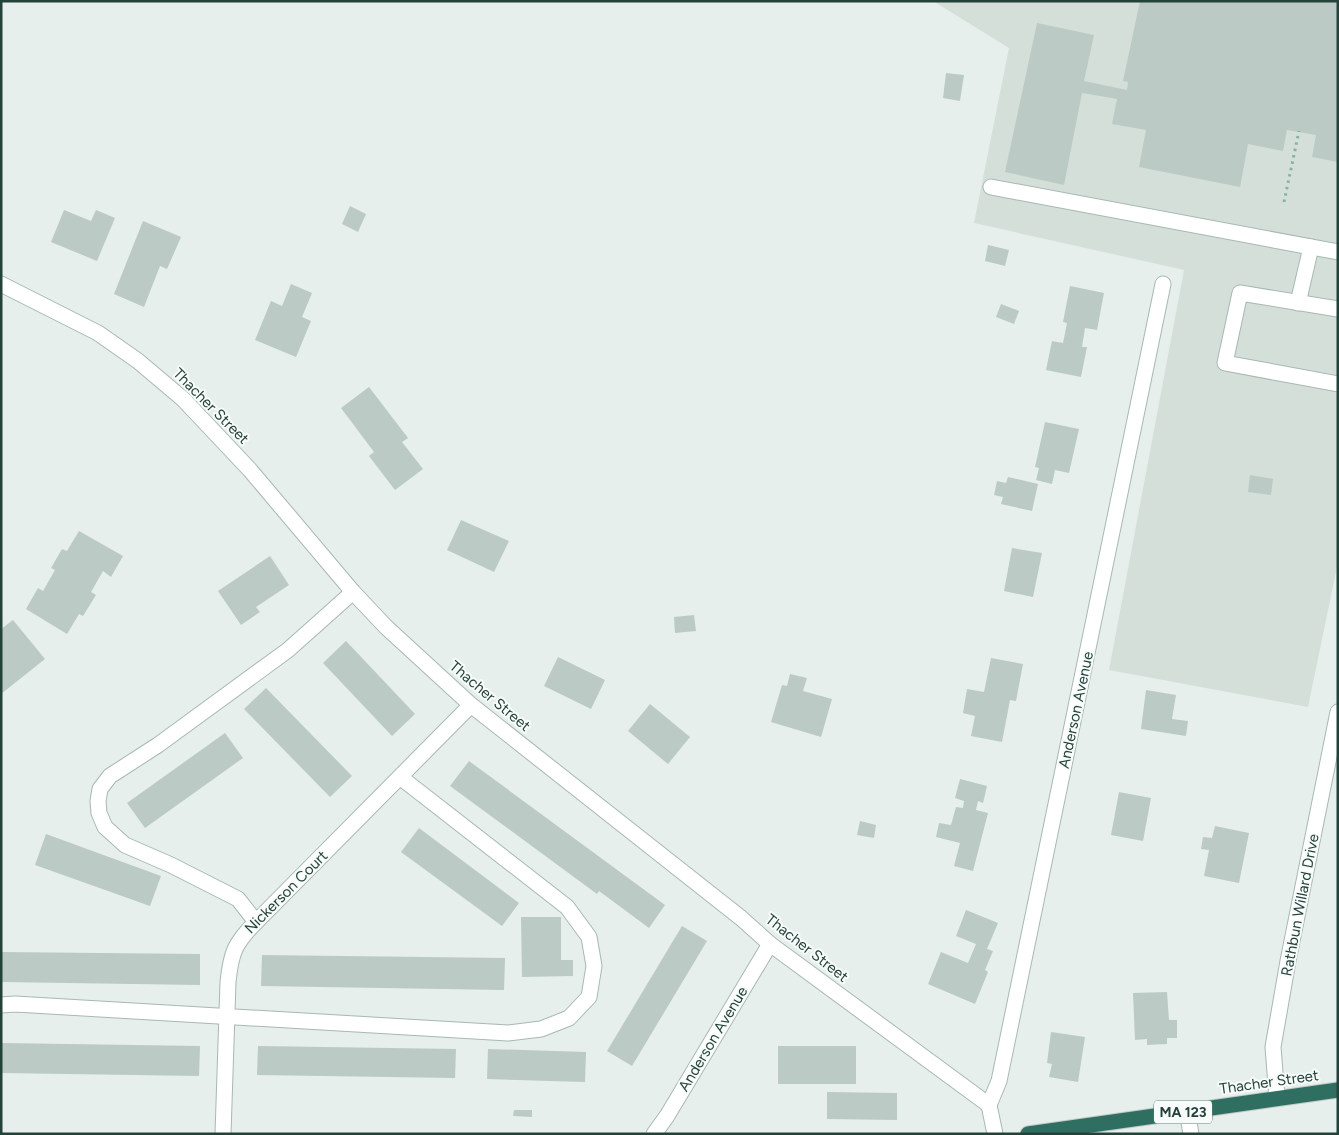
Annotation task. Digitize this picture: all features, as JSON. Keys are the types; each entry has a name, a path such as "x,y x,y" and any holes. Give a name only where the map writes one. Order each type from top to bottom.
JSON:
{"highway":[{"name":"Thacher Street","path":"1028,1134 1338,1090"}],"street":[{"path":"991,187 1338,252"},
{"path":"1298,303 1311,247"},
{"name":"Thacher Street","path":"1,284 98,333 138,361 183,399 250,470 386,627 471,705 741,918 770,944 989,1105"},
{"name":"Anderson Avenue","path":"989,1105 999,1081 1163,284"},
{"path":"1338,310 1240,294 1225,363 1338,384"},
{"path":"256,922 238,899 171,864 125,845 105,827 99,814 100,789 110,776 166,739 288,650 354,592"},
{"name":"Nickerson Court","path":"223,1134 228,982 230,964 236,945 256,922 471,705"},
{"name":"Rathbun Willard Drive","path":"1277,1098 1273,1047 1288,961 1338,712"},
{"path":"1,1005 15,1004 508,1033 541,1029 569,1018 589,997 594,966 589,938 567,907 400,777"},
{"name":"Anderson Avenue","path":"654,1134 667,1116 770,944"},
{"path":"989,1105 995,1134"},
{"path":"1187,1111 1191,1134"}],"path":[{"path":"1284,202 1299,131"}],"shaded area":[{"path":"933,1 1338,1 1338,562 1308,707 1109,670 1184,270 974,223 1009,48"}],"building":[{"path":"1140,1 1338,1 1338,162 1312,157 1316,135 1287,130 1283,151 1248,144 1240,187 1139,167 1146,130 1112,124 1117,99 1082,93 1064,185 1005,172 1037,23 1094,35 1084,81 1127,90 1128,82 1123,81"},
{"path":"946,73 964,75 960,101 943,98"},
{"path":"350,206 366,214 358,232 342,224"},
{"path":"64,210 91,221 96,210 115,218 97,261 51,242"},
{"path":"143,221 181,237 167,269 160,266 144,307 114,294"},
{"path":"988,245 1009,250 1005,266 985,261"},
{"path":"291,284 312,293 302,317 311,321 296,357 255,340 271,301 282,306"},
{"path":"1070,286 1104,293 1097,330 1085,328 1082,347 1087,347 1081,377 1046,370 1052,341 1063,343 1067,323 1063,322"},
{"path":"1001,304 1019,311 1014,324 996,317"},
{"path":"369,387 408,438 402,442 423,469 395,490 369,456 374,452 341,408"},
{"path":"1045,422 1079,429 1069,473 1055,470 1052,484 1036,480 1039,468 1035,467"},
{"path":"1250,475 1273,479 1271,495 1248,492"},
{"path":"1008,477 1038,484 1032,511 1001,504 1003,497 994,495 997,481 1006,483"},
{"path":"461,520 509,541 494,572 447,550"},
{"path":"79,531 123,556 111,577 103,571 91,592 96,595 83,616 79,614 67,634 26,609 38,588 43,591 55,570 51,568 62,549 67,551"},
{"path":"1012,548 1042,553 1033,597 1004,591"},
{"path":"270,556 289,585 256,607 260,612 241,625 218,591"},
{"path":"694,615 696,631 675,633 674,617"},
{"path":"13,620 45,659 1,694 1,629"},
{"path":"346,641 415,714 392,736 323,663"},
{"path":"558,657 605,680 591,709 544,686"},
{"path":"991,658 1023,664 1016,701 1010,700 1002,742 971,736 975,716 963,713 967,689 984,692"},
{"path":"790,674 807,678 803,691 832,699 821,737 771,722 782,685 787,686"},
{"path":"266,688 352,776 330,797 244,709"},
{"path":"1146,690 1176,695 1172,719 1188,721 1186,736 1141,729"},
{"path":"650,704 690,737 668,764 628,731"},
{"path":"225,733 243,758 145,828 127,803"},
{"path":"469,761 665,905 649,928 599,891 597,894 450,786"},
{"path":"960,779 987,786 983,803 978,801 976,810 988,813 973,871 954,866 960,843 936,837 939,823 951,825 956,807 963,808 964,801 955,798"},
{"path":"1119,792 1151,798 1143,841 1111,835"},
{"path":"860,821 876,825 874,838 857,835"},
{"path":"1215,826 1249,833 1239,883 1204,876 1209,850 1201,849 1203,837 1212,838"},
{"path":"419,828 519,903 502,926 401,852"},
{"path":"46,834 161,876 150,906 35,865"},
{"path":"966,910 998,923 987,949 993,951 985,970 988,972 975,1004 928,984 941,952 968,963 976,944 956,936"},
{"path":"521,917 561,917 561,960 573,960 573,976 522,977"},
{"path":"682,926 707,941 632,1066 607,1051"},
{"path":"1,952 200,954 200,985 1,982"},
{"path":"262,955 505,958 504,990 261,986"},
{"path":"1167,992 1169,1020 1177,1020 1177,1038 1167,1038 1167,1044 1147,1045 1147,1039 1135,1040 1133,993"},
{"path":"1051,1032 1085,1037 1078,1082 1049,1077 1052,1064 1047,1063"},
{"path":"2,1043 200,1046 199,1076 2,1073"},
{"path":"258,1046 456,1049 455,1078 257,1075"},
{"path":"778,1046 856,1046 856,1084 778,1084"},
{"path":"488,1049 586,1052 585,1082 487,1079"},
{"path":"827,1092 897,1093 897,1120 827,1119"},
{"path":"514,1110 532,1110 532,1117 513,1116"}]}
